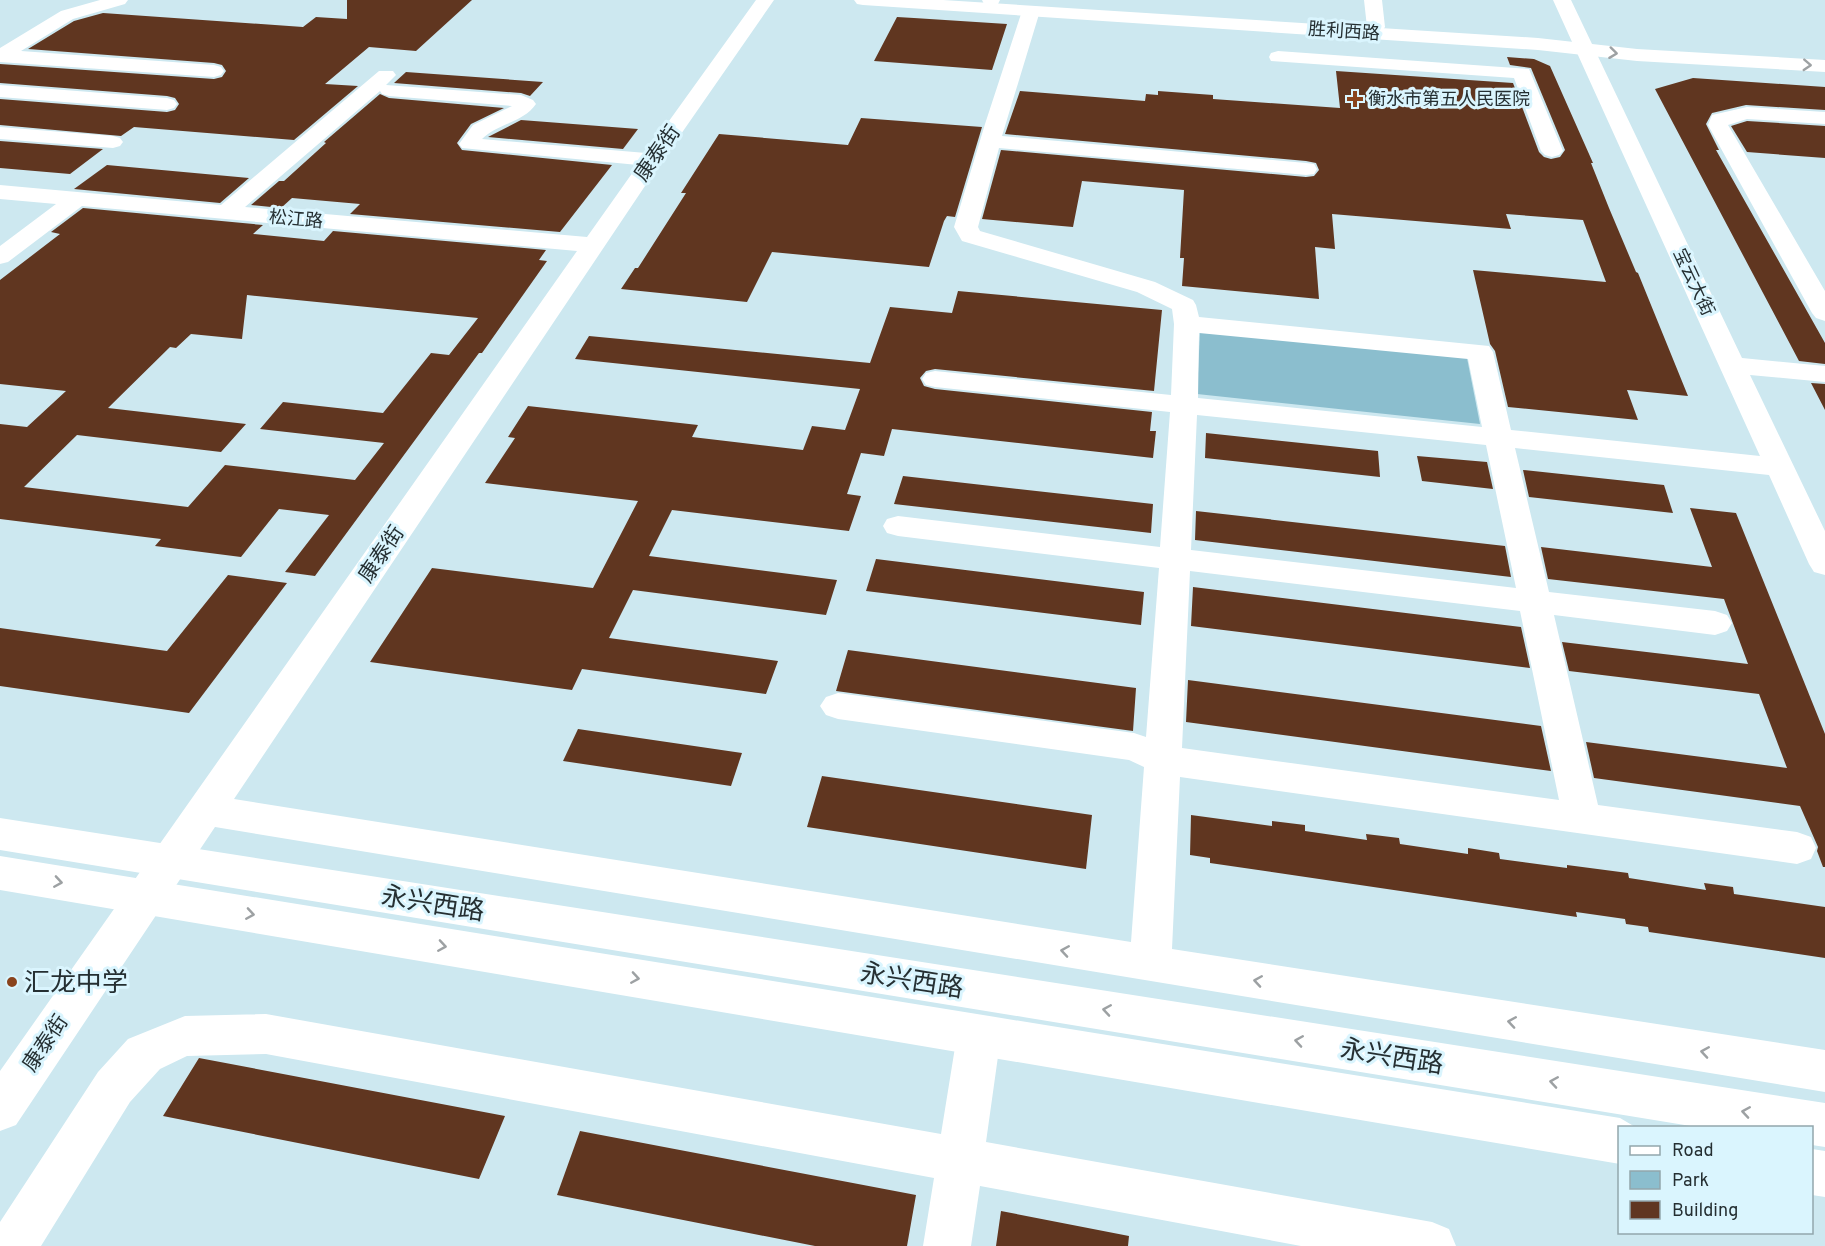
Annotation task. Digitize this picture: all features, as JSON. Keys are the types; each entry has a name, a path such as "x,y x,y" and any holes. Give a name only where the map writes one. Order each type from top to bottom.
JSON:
{"street":[{"path":"1,55 67,15 118,0"},
{"name":"康泰街","path":"0,1109 593,245 765,0"},
{"name":"胜利西路","path":"863,0 1412,39 1538,44 1582,43 1612,35"},
{"name":"胜利西路","path":"961,0 1541,38 1582,43 1637,55 1825,66"},
{"path":"1373,0 1377,27"},
{"name":"宝云大街","path":"1562,0 1825,564"},
{"path":"1031,11 966,227 970,236 1146,287 1176,299 1184,305 1187,324 1150,964"},
{"path":"1381,64 1390,44 1412,39 1432,47 1449,68"},
{"path":"1,55 214,71"},
{"path":"1278,57 1522,73 1552,151"},
{"path":"226,212 387,83 526,104 516,112 483,126 469,144 652,160"},
{"path":"0,91 167,104"},
{"path":"1825,118 1747,113 1719,119 1718,125 1825,313"},
{"path":"993,132 1306,169"},
{"path":"0,133 113,142"},
{"name":"松江路","path":"0,192 593,245"},
{"path":"5,249 77,199"},
{"path":"1187,324 1480,352 1582,818"},
{"path":"1732,365 1825,374"},
{"path":"935,379 1780,467"},
{"path":"898,526 1715,623"},
{"path":"838,706 1134,747 1163,760 1797,848"},
{"path":"205,810 1825,1071"},
{"name":"永兴西路","path":"0,834 1825,1125"},
{"name":"永兴西路","path":"0,873 1618,1141"},
{"path":"13,1246 114,1087 144,1054 185,1036 266,1035 1432,1246"},
{"path":"947,1246 979,1035"}],"green space":[{"path":"1200,332 1467,358 1480,424 1197,394"}],"building":[{"path":"347,0 472,0 416,51 369,47 325,84 358,86 294,140 134,127 121,136 0,125 0,99 167,112 175,110 179,104 175,98 167,96 0,83 0,64 214,79 222,77 226,71 222,65 214,63 28,49 74,21 103,13 303,27 316,17 347,19"},
{"path":"897,17 1007,24 992,70 874,61"},
{"path":"1507,57 1534,59 1550,66 1593,163 1591,163 1609,208 1688,396 1627,390 1638,420 1508,407 1495,351 1490,344 1473,270 1606,282 1583,220 1506,214 1511,229 1332,214 1335,249 1315,247 1319,299 1182,286 1184,258 1180,258 1184,190 1082,181 1073,227 982,219 1001,150 1306,177 1314,176 1319,170 1316,163 1306,161 1005,134 1020,91 1145,101 1146,94 1158,95 1158,91 1213,95 1213,99 1340,108 1336,71 1513,83 1539,152 1551,159 1560,157 1565,150 1531,68 1510,65"},
{"path":"406,72 543,82 530,96 521,93 394,83"},
{"path":"1693,78 1825,87 1825,110 1746,105 1712,113 1706,124 1719,150 1716,150 1825,343 1825,364 1799,361 1655,89"},
{"path":"380,94 389,98 504,108 471,124 457,143 462,150 612,165 560,232 350,214 360,204 292,198 281,208 251,205 279,181 284,181 326,143 324,142"},
{"path":"861,118 982,127 955,217 947,216 944,221 929,267 772,252 747,302 621,289 635,268 638,268 686,193 681,193 719,134 848,145"},
{"path":"521,120 638,129 623,149 488,137"},
{"path":"1747,121 1825,126 1825,158 1747,152 1731,126"},
{"path":"0,141 103,149 70,174 0,168"},
{"path":"107,165 249,178 220,203 74,189"},
{"path":"83,208 263,225 253,234 324,241 333,231 546,250 539,260 547,261 482,353 479,353 315,576 285,572 329,515 279,509 241,557 155,546 161,539 0,519 0,424 27,427 66,391 0,384 0,280 60,234 51,232","holes":["247,295 478,318 449,355 431,353 383,413 283,402 260,429 384,443 355,480 225,465 188,507 24,487 77,435 221,452 246,424 108,408 170,347 176,348 191,334 242,339"]},
{"path":"958,291 1162,310 1154,391 935,369 926,371 920,378 924,386 935,389 1152,412 1150,431 1156,431 1153,458 892,429 884,456 861,453 847,494 861,496 849,531 672,510 649,556 837,580 826,615 633,590 609,638 778,661 766,694 582,669 572,690 370,662 432,568 593,588 638,501 485,483 515,438 508,437 528,406 698,425 692,437 803,450 812,426 845,430 860,389 575,359 589,336 870,363 890,307 952,313"},
{"path":"1811,383 1825,384 1825,410"},
{"path":"1206,433 1378,451 1380,477 1205,458"},
{"path":"1417,456 1487,462 1493,489 1422,481"},
{"path":"1523,470 1664,485 1673,513 1529,497"},
{"path":"903,476 1153,504 1151,533 894,504"},
{"path":"1690,508 1736,513 1825,734 1825,867 1823,867 1817,851 1818,847 1800,806 1594,778 1586,742 1787,768 1759,694 1569,671 1562,642 1748,664 1724,599 1548,579 1541,547 1712,567"},
{"path":"1196,511 1505,546 1511,577 1195,540"},
{"path":"876,559 1144,592 1141,625 866,591"},
{"path":"228,575 287,583 189,713 0,686 0,628 167,651"},
{"path":"1193,587 1521,627 1530,668 1191,626"},
{"path":"848,650 1136,688 1133,731 836,691"},
{"path":"1188,680 1541,726 1551,771 1186,722"},
{"path":"578,729 742,753 731,786 563,761"},
{"path":"822,776 1092,815 1086,869 807,827"},
{"path":"1191,815 1272,826 1272,821 1305,825 1305,831 1367,840 1366,834 1399,838 1400,844 1468,854 1468,848 1499,853 1500,859 1628,873 1629,878 1706,890 1704,883 1733,887 1734,894 1825,907 1825,958 1649,932 1648,927 1626,924 1625,919 1576,912 1577,917 1210,863 1210,858 1190,855"},
{"path":"199,1058 505,1116 479,1179 163,1116"},
{"path":"580,1131 916,1195 907,1246 815,1246 557,1195"},
{"path":"1001,1211 1129,1236 1128,1246 996,1246"}],"place":[{"name":"衡水市第五人民医院","path":"1355,99"},
{"name":"汇龙中学","path":"12,982"}]}
